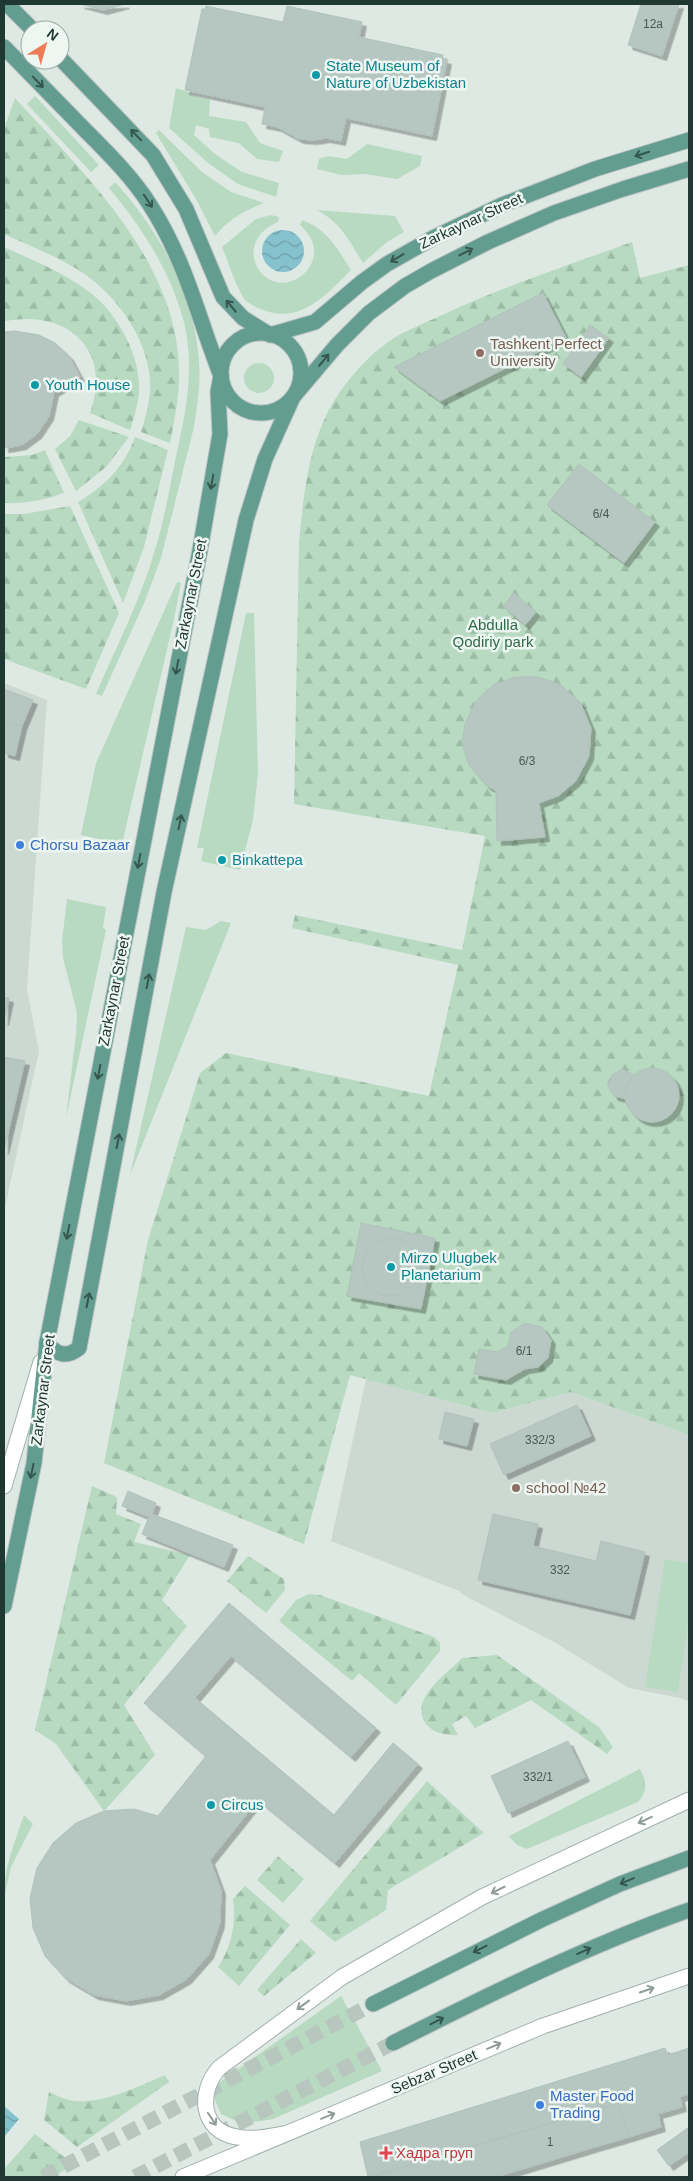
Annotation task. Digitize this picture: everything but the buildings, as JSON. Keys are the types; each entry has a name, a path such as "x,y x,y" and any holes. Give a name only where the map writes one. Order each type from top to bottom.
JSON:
{"main road":[{"path":"7,4 23,20"},
{"name":"Zarkaynar Street","path":"4,47 134,182 150,205 173,246 191,288 224,390 232,401 250,412 270,412 283,407 352,329 386,300 424,275 488,242 547,216 623,188 689,169"},
{"name":"Zarkaynar Street","path":"47,1342 53,1350 62,1354 71,1353 79,1348 164,892 246,520 264,459 300,378 297,358 287,343 243,318 232,309 223,297 186,209 153,155 70,68"},
{"name":"Zarkaynar Street","path":"4,1606 34,1463 47,1342 200,550 220,434 218,392 224,358 235,343 251,334 270,335 315,322 381,268 418,246 486,212 595,169 689,140"},
{"path":"373,2004 544,1919 689,1856"},
{"path":"393,2043 556,1964 642,1926 689,1910"}],"street":[{"path":"4,1486 47,1342"},
{"path":"283,2134 264,2138 238,2137 224,2132 213,2123 205,2105 205,2096 209,2081 219,2068 342,1977 368,1962 482,1898 689,1800"},
{"name":"Sebzar Street","path":"183,2177 543,2026 689,1976"}],"shaded area":[{"name":"Chorsu Bazaar","path":"4,683 47,700 27,989 39,1051 4,1212"},
{"name":"school №42","path":"366,1379 494,1413 571,1392 689,1435 689,1702 684,1699 629,1688 554,1642 467,1597 459,1591 331,1541"}],"green space":[{"path":"176,88 191,93 191,95 210,100 209,116 246,122 260,143 283,151 279,162 257,159 239,143 210,137 209,129 196,125 194,135 215,154 242,172 279,183 276,197 238,184 208,163 169,128"},
{"path":"35,96 99,165 91,172 27,104"},
{"path":"15,98 69,156 121,220 144,254 162,290 174,328 179,368 178,396 170,443 141,432 149,401 149,374 140,340 121,309 96,283 74,267 4,234 4,129"},
{"path":"159,130 202,172 231,192 264,203 237,216 215,236 196,199 156,133"},
{"path":"367,144 422,156 420,166 397,179 365,174 342,175 317,169 319,159 328,156 347,159"},
{"path":"115,182 147,221 172,265 183,289 191,312 196,337 199,378 194,427 161,558 145,601 102,696 96,694 135,605 158,539 183,424 189,368 186,331 175,295 160,262 142,231 109,188"},
{"path":"317,210 395,216 404,232 387,242 363,263 338,226"},
{"path":"271,215 279,217 278,222 263,231 255,243 253,255 257,266 264,276 274,281 287,282 300,277 308,269 313,259 314,249 310,236 300,225 302,220 311,224 331,240 351,270 323,297 302,310 291,313 279,314 266,311 247,302 237,285 222,247 256,219"},
{"name":"Abdulla Qodiriy park","path":"632,242 640,278 689,265 689,1435 571,1392 493,1413 350,1375 304,1544 104,1463 148,1240 200,1073 226,1053 429,1096 458,965 292,928 295,915 462,950 485,836 294,804 299,543 304,495 310,463 325,418 345,384 364,363 394,338 485,296"},
{"path":"4,247 72,280 102,303 119,325 132,351 139,379 138,402 130,430 90,413 95,390 95,370 90,353 79,338 65,328 48,321 27,319 5,321"},
{"path":"259,363 270,367 274,378 270,389 259,393 248,389 244,378 248,367"},
{"path":"79,420 129,437 106,467 76,491 55,449 70,436"},
{"path":"135,437 168,450 144,547 123,603 78,502 97,489 112,475 125,458"},
{"path":"45,450 64,493 34,501 4,503 4,457 32,455"},
{"path":"70,506 119,613 86,689 4,659 4,514 24,514"},
{"path":"177,582 181,583 174,619 122,844 81,835 96,763"},
{"path":"246,613 254,613 258,773 253,820 240,870 201,861 204,848 197,848"},
{"path":"67,899 106,907 103,928 106,930 66,1118 77,1013 63,958 62,941"},
{"path":"221,921 231,923 130,1175 186,927 206,930"},
{"path":"92,1486 117,1497 116,1514 141,1524 134,1542 190,1555 162,1600 187,1626 124,1705 155,1755 104,1811 56,1744 35,1730"},
{"path":"248,1556 284,1579 285,1590 266,1613 227,1581"},
{"path":"665,1559 689,1563 689,1618 678,1692 645,1687"},
{"path":"309,1594 320,1595 434,1637 440,1643 440,1651 396,1705 359,1673 352,1681 279,1621 296,1600"},
{"path":"497,1655 599,1727 613,1747 607,1754 531,1700 475,1728 466,1716 452,1724 458,1735 441,1733 429,1727 422,1715 422,1705 426,1696 439,1679 462,1658"},
{"path":"640,1769 644,1778 645,1790 638,1802 527,1849 517,1845 509,1836"},
{"path":"427,1781 484,1833 388,1890 386,1910 335,1942 310,1921"},
{"path":"24,1815 33,1824 11,1867 4,1898 8,1866"},
{"path":"278,1856 304,1879 283,1903 257,1880"},
{"path":"245,1886 290,1925 239,1986 218,1967 227,1951 232,1935 233,1899"},
{"path":"301,1939 316,1953 264,1996 257,1990"},
{"path":"341,1996 382,2071 273,2119 247,2123 221,2114 215,2100 214,2086"},
{"path":"165,2075 169,2082 77,2147 44,2120 49,2092 72,2100 97,2100 121,2093"},
{"path":"35,2134 73,2164 54,2177 4,2177 4,2169"}],"water":[{"path":"283,230 298,236 304,251 298,266 283,272 268,266 262,251 268,236"},
{"path":"4,2106 19,2119 4,2137"}],"tunnel":[{"path":"43,2177 373,2004"},
{"path":"135,2177 393,2043"}],"place":[{"name":"State Museum of Nature of Uzbekistan","path":"316,75"},
{"name":"Tashkent Perfect University","path":"480,353"},
{"name":"Youth House","path":"35,385"},
{"name":"Chorsu Bazaar","path":"20,845"},
{"name":"Binkattepa","path":"222,860"},
{"name":"Mirzo Ulugbek Planetarium","path":"391,1267"},
{"name":"school №42","path":"516,1488"},
{"name":"Circus","path":"211,1805"},
{"name":"Master Food Trading","path":"540,2105"},
{"name":"Хадра груп","path":"386,2153"}]}
